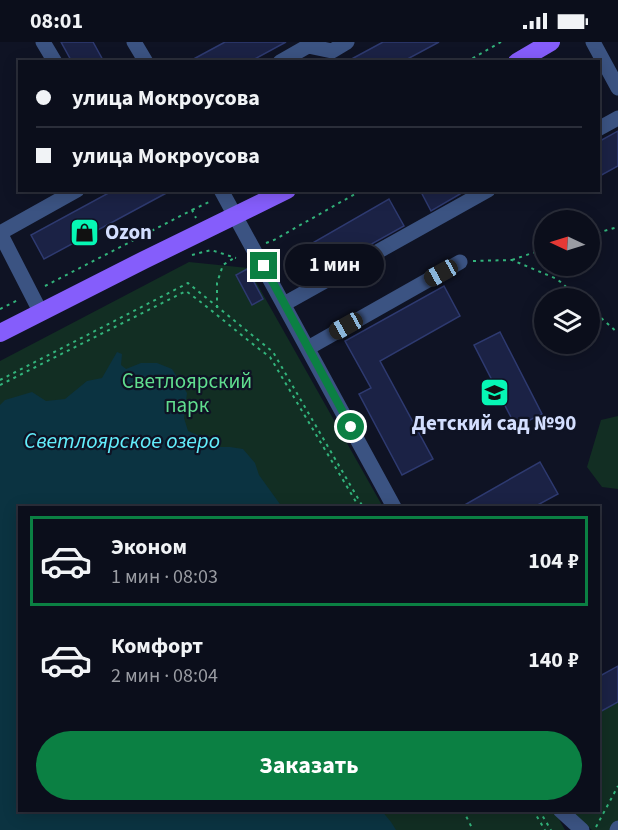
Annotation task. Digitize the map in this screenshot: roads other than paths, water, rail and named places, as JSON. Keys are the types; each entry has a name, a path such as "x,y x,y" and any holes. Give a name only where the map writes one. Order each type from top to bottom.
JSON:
{"main road":[{"path":"520,60 551,42"},
{"path":"0,333 283,192"}],"street":[{"path":"43,42 54,60"},
{"path":"134,42 145,60"},
{"path":"284,60 308,46 318,45 332,51 347,42"},
{"path":"593,42 618,88"},
{"path":"600,128 618,118"},
{"path":"41,313 0,233 74,192"},
{"path":"223,192 393,506"},
{"path":"284,304 484,192"},
{"path":"308,348 460,262"},
{"path":"562,812 582,830"}],"water":[{"name":"Светлоярское озеро","path":"117,352 122,354 121,365 126,369 141,363 157,363 172,369 187,393 184,418 188,431 207,439 214,447 243,449 255,463 259,475 281,506 18,506 18,812 383,812 396,830 0,830 0,405 5,400 32,392 46,401 65,399 87,381 102,378"}],"place":[{"name":"Ozon","path":"84,232"},
{"name":"Детский сад №90","path":"494,392"}],"park label":[{"name":"Светлоярский парк","path":"187,393"}]}
